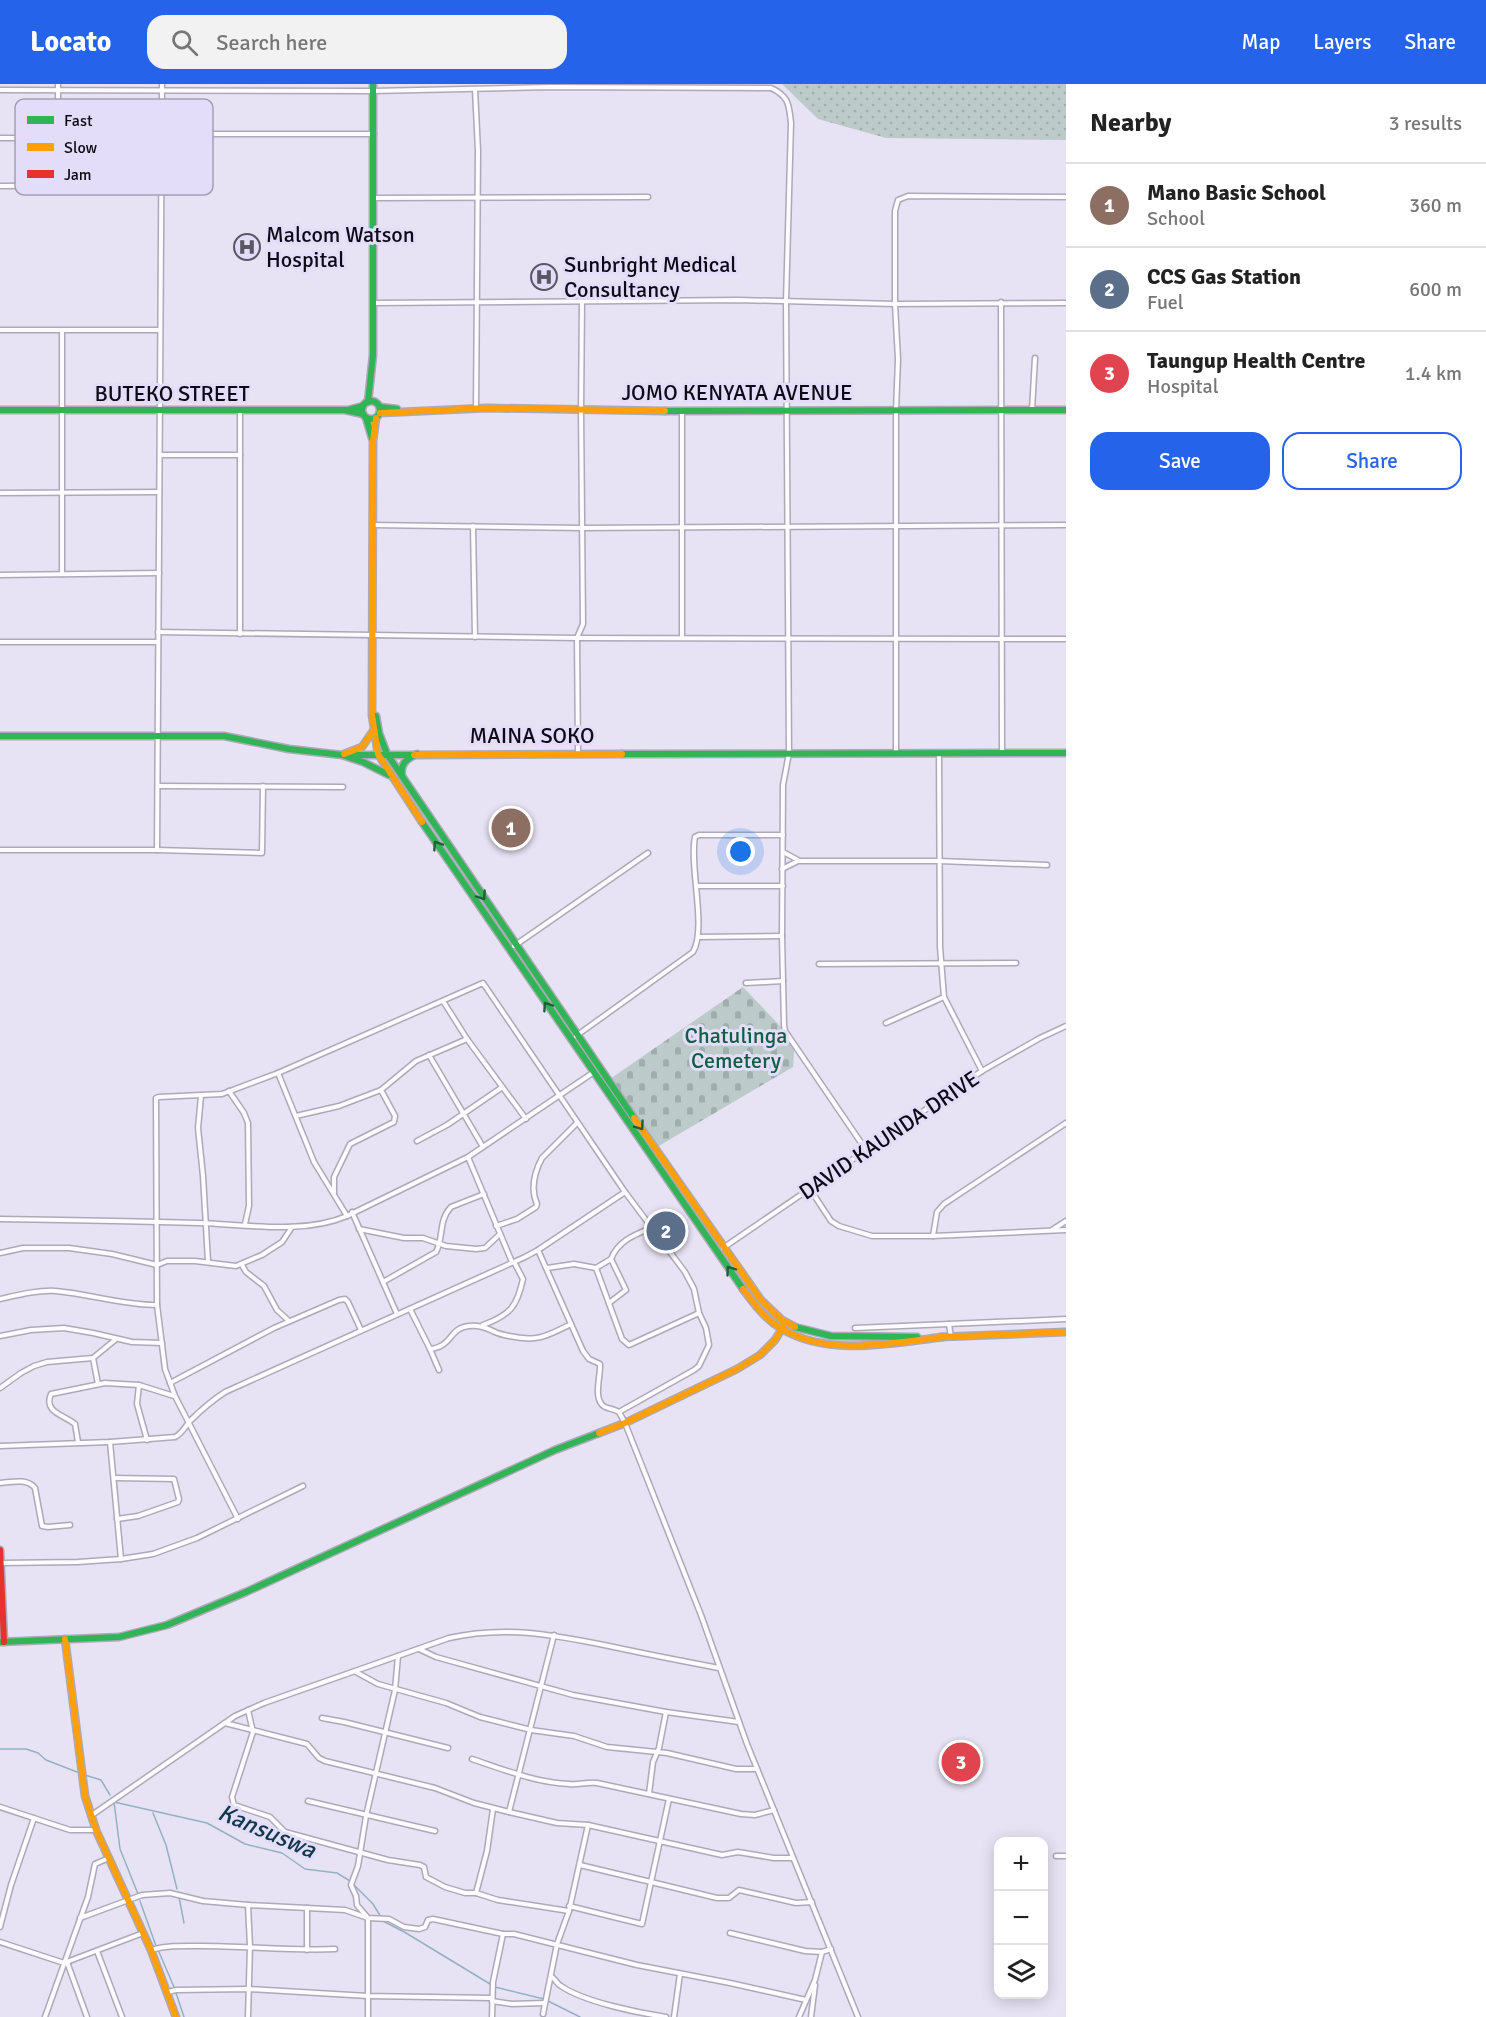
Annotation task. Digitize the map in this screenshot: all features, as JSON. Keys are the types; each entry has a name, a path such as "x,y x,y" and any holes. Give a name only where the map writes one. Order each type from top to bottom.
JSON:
{"main road":[{"path":"373,87 371,383 365,404 365,416 373,441"},
{"path":"371,383 378,410 373,441 372,701 373,730 378,754 509,950 761,1300 786,1323 830,1336 951,1337 1066,1332"},
{"name":"BUTEKO STREET","path":"0,410 345,410 365,404 378,410"},
{"name":"BUTEKO STREET","path":"345,410 365,416 378,410"},
{"name":"JOMO KENYATA AVENUE","path":"378,410 1066,410"},
{"path":"372,701 379,733 387,754 516,944 573,1037"},
{"path":"342,755 362,748 373,730"},
{"name":"MAINA SOKO","path":"0,736 224,735 289,749 342,755 1066,753"},
{"path":"402,776 401,768 405,760 417,754"},
{"path":"342,755 363,762 391,776"},
{"path":"596,1070 718,1252 756,1304 782,1329 815,1340 862,1345 942,1337"},
{"path":"0,1550 2,1642 119,1637 167,1625 246,1592 545,1455 625,1423 749,1363 769,1347 786,1323"},
{"path":"65,1640 83,1783 91,1816 151,1950 176,2017"}],"street":[{"path":"58,84 58,99"},
{"path":"162,84 162,99"},
{"path":"0,90 704,86 771,88 781,92 789,104 791,123 786,302 789,753 783,785 782,869 785,1031 866,1150"},
{"path":"475,89 476,409"},
{"path":"213,134 374,134"},
{"path":"157,850 161,195"},
{"path":"896,753 898,359 895,304 898,200 908,196 1066,197"},
{"path":"373,198 648,197"},
{"path":"373,303 739,300 895,304 1066,303"},
{"path":"578,753 577,638 583,624 580,410 582,302"},
{"path":"1001,302 1002,753"},
{"path":"0,330 160,330"},
{"path":"62,331 62,574"},
{"path":"1032,410 1035,358"},
{"path":"240,411 240,634"},
{"path":"682,411 684,526 682,637"},
{"path":"160,455 240,455"},
{"path":"0,493 159,492"},
{"path":"373,525 582,528 1066,525"},
{"path":"473,526 475,637"},
{"path":"0,575 159,573"},
{"path":"158,632 577,638 1066,639"},
{"path":"0,642 158,642"},
{"path":"939,753 940,962 944,997 982,1071"},
{"path":"158,786 343,787"},
{"path":"0,850 262,853 263,786"},
{"path":"573,1037 693,952 698,938 695,837 699,835 783,835"},
{"path":"783,852 798,861"},
{"path":"509,950 648,853"},
{"path":"782,869 798,861 939,861 1047,865"},
{"path":"697,886 783,886"},
{"path":"698,938 782,936"},
{"path":"819,964 1016,963"},
{"path":"746,983 783,981"},
{"path":"238,1519 188,1423 165,1369 158,1305 156,1098 159,1096 222,1094 278,1073 483,983 625,1192 685,1272 706,1328 709,1346 699,1366 619,1412"},
{"path":"886,1023 944,997"},
{"path":"443,1001 501,1088 525,1119"},
{"name":"DAVID KAUNDA DRIVE","path":"718,1252 982,1071 1066,1026"},
{"path":"296,1116 339,1106 381,1090 408,1067 429,1055 467,1039"},
{"path":"429,1055 483,1147"},
{"path":"0,1219 292,1227 326,1223 347,1216 468,1157 596,1070"},
{"path":"278,1073 314,1162 347,1216"},
{"path":"417,1141 447,1125 501,1088"},
{"path":"334,1194 334,1177 350,1144 394,1122 395,1116 381,1090"},
{"path":"229,1091 248,1123 249,1206 245,1224"},
{"path":"201,1096 198,1128 208,1261"},
{"path":"496,1226 517,1219 536,1207 533,1184 539,1164 542,1158 577,1123"},
{"path":"933,1236 937,1212 944,1204 1066,1123"},
{"path":"430,1349 437,1348 448,1341 460,1328 482,1326 507,1314 516,1303 523,1279 496,1226 468,1157"},
{"path":"810,1189 826,1214 839,1226 872,1236 933,1236 1066,1230"},
{"path":"0,1446 175,1437 184,1431 188,1423 211,1402 225,1392 538,1250 625,1192"},
{"path":"383,1282 436,1252 442,1223 448,1211 484,1194"},
{"path":"352,1212 397,1314"},
{"path":"1051,1230 1066,1221"},
{"path":"0,1253 23,1248 69,1248 112,1254 157,1265 172,1261 208,1261 225,1265 242,1265 262,1256 282,1242 292,1227"},
{"path":"360,1228 404,1238 423,1238 439,1245 481,1250 500,1234"},
{"path":"547,1268 574,1264 596,1268 611,1259 615,1250 627,1239 651,1228"},
{"path":"538,1250 583,1351 589,1359 600,1364 598,1396 600,1402 619,1412 625,1423 701,1615 757,1769 858,2017"},
{"path":"609,1302 626,1290 611,1259"},
{"path":"242,1265 246,1272 264,1286 277,1310 290,1321"},
{"path":"596,1268 622,1339 629,1345 699,1313"},
{"path":"0,1299 34,1292 53,1291 126,1304 158,1305"},
{"path":"170,1383 290,1321 339,1300 345,1299 361,1330"},
{"path":"410,1309 440,1370"},
{"path":"855,1328 1066,1319"},
{"path":"482,1326 503,1334 532,1340 570,1323"},
{"path":"949,1324 951,1337"},
{"path":"0,1336 31,1330 64,1328 116,1340 162,1343"},
{"path":"0,1388 34,1366 47,1362 93,1358 116,1340"},
{"path":"93,1358 98,1384"},
{"path":"78,1442 75,1424 53,1411 49,1397 55,1392 98,1384 139,1385 175,1396"},
{"path":"139,1385 137,1404 147,1440"},
{"path":"110,1442 121,1559"},
{"path":"114,1478 174,1479 179,1499 178,1502 145,1514 117,1520"},
{"path":"0,1483 33,1484 42,1526 70,1524"},
{"path":"0,1563 78,1562 153,1554 197,1538 303,1486"},
{"path":"91,1816 225,1723 248,1710 449,1638 490,1631 554,1635 719,1668"},
{"path":"509,1812 554,1635"},
{"path":"418,1649 540,1688 598,1701 739,1722"},
{"path":"80,1918 142,1895 170,1893 203,1901 355,1911 356,1896 351,1885 361,1852 366,1816 395,1690 398,1656"},
{"path":"356,1672 395,1690 446,1703 480,1717 531,1730 574,1736 607,1747 677,1755 736,1769 757,1769"},
{"path":"248,1710 253,1732 232,1797 234,1805 270,1817 285,1832 388,1860 420,1864 424,1867 426,1877 431,1881 465,1893 476,1893 498,1900 569,1909 642,1924 669,1799"},
{"path":"649,1794 666,1712"},
{"path":"322,1718 448,1748"},
{"path":"225,1723 307,1744 319,1758 325,1761 442,1790 494,1809 556,1823 588,1825 722,1855 738,1852 774,1858 793,1858"},
{"path":"472,1759 520,1774 569,1784 597,1783 741,1814 755,1815 774,1810"},
{"path":"308,1801 435,1831"},
{"path":"0,1808 70,1830 96,1830"},
{"path":"476,1893 487,1851 494,1809"},
{"path":"0,1927 11,1885 34,1818"},
{"path":"543,2014 557,1944 569,1909 588,1825"},
{"path":"1056,1856 1066,1856"},
{"path":"45,2017 66,1963 96,1862 110,1858"},
{"path":"580,1865 717,1898 729,1898 739,1890 796,1903 812,1902"},
{"path":"248,1905 250,1946 248,2017"},
{"path":"357,1905 369,1918 368,2017"},
{"path":"307,1908 307,1950"},
{"path":"349,1911 369,1918 393,1921 411,1928 422,1929 430,1919 503,1934 514,1934 680,1974 807,2000"},
{"path":"0,1942 66,1963 143,1933"},
{"path":"730,1933 805,1951 822,1952 831,1949"},
{"path":"492,2017 493,1982 503,1934"},
{"path":"151,1950 172,1946 335,1949"},
{"path":"97,1951 122,2017"},
{"path":"799,2017 815,1980 822,1952"},
{"path":"66,1963 87,2017"},
{"path":"674,2017 680,1974"},
{"path":"552,1977 561,1986 579,1995 624,2009 666,2017"},
{"path":"811,2017 815,1980"},
{"path":"168,1992 248,1989 492,2000 512,2004 545,2000"}],"green space":[{"path":"782,84 1066,84 1066,140 886,138 818,119"},
{"name":"Chatulinga Cemetery","path":"743,987 782,1028 794,1050 793,1067 657,1147 610,1079"}],"waterway":[{"name":"Kansuswa","path":"0,1749 26,1749 38,1753 46,1760 77,1772"},
{"name":"Kansuswa","path":"85,1775 101,1780 110,1795"},
{"name":"Kansuswa","path":"138,1894 120,1849 114,1802 207,1823 245,1844 282,1853 305,1869 337,1873 350,1881"},
{"path":"153,1813 166,1845 177,1889"},
{"name":"Kansuswa","path":"353,1884 373,1904 381,1917"},
{"path":"179,1897 184,1923"},
{"path":"140,1901 156,1946"},
{"name":"Kansuswa","path":"383,1921 495,1987 544,1999 580,2017"},
{"path":"159,1952 174,1987"},
{"path":"176,1993 184,2017"}],"traffic: fast":[{"path":"368,402 373,355 373,84"},
{"path":"371,401 377,404 380,410 377,416 371,419 365,416 362,410 365,404 371,401"},
{"path":"348,410 363,406"},
{"path":"380,407 397,409"},
{"path":"0,410 345,410 363,414"},
{"path":"665,411 1066,410"},
{"path":"366,418 372,438"},
{"path":"376,716 379,733 387,754 634,1118"},
{"path":"0,736 224,736 289,749 342,755 414,755"},
{"path":"622,754 1066,753"},
{"path":"402,776 405,762 417,754"},
{"path":"342,755 389,775"},
{"path":"422,822 743,1289"},
{"path":"795,1327 831,1336 917,1337"},
{"path":"0,1642 119,1637 167,1625 246,1592 555,1450 599,1433"}],"traffic: slow":[{"path":"380,413 487,408 665,411"},
{"path":"376,418 373,441 372,715 378,754 422,822"},
{"path":"344,754 362,747 373,731"},
{"path":"414,755 622,754"},
{"path":"634,1118 761,1300 782,1320 795,1327"},
{"path":"743,1289 776,1325 800,1338 820,1343 861,1346 943,1337"},
{"path":"599,1433 625,1423 737,1369 760,1355 775,1340 783,1327"},
{"path":"940,1337 1066,1332"},
{"path":"65,1639 85,1796 96,1830 151,1950 176,2017"}],"traffic: jam":[{"path":"0,1550 4,1642"}],"place":[{"name":"Malcom Watson Hospital","path":"247,247"},
{"name":"Sunbright Medical Consultancy","path":"544,277"},
{"name":"Mano Basic School","path":"511,828"},
{"name":"CCS Gas Station","path":"666,1231"},
{"name":"Taungup Health Centre","path":"961,1762"}]}
